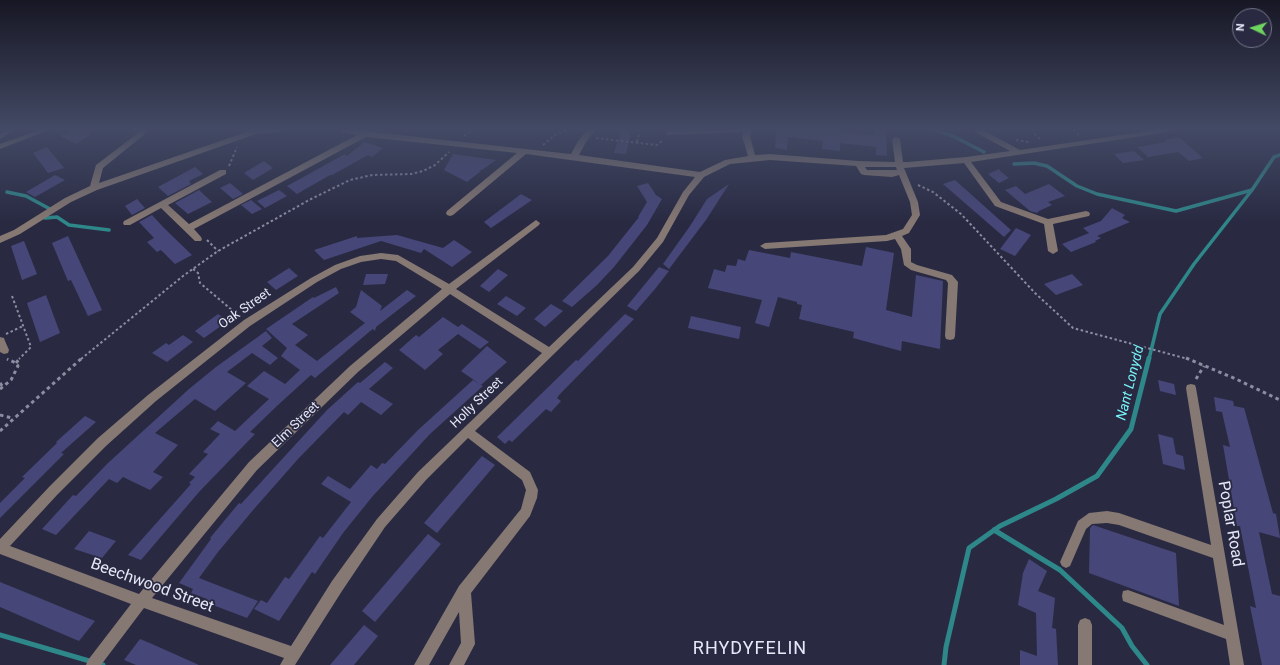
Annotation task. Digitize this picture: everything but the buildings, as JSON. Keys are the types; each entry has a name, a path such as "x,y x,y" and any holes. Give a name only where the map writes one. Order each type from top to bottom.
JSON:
{"street":[{"path":"94,188 100,167 107,161"},
{"path":"0,240 17,232 68,200 94,188 172,161"},
{"path":"188,228 314,161"},
{"path":"450,213 513,161"},
{"path":"604,161 701,174 728,162 734,161"},
{"path":"822,161 860,164 864,172 892,174 900,169 958,161"},
{"path":"765,246 880,238 897,235 906,231 916,215 914,202 900,169 899,161"},
{"path":"967,161 998,204 1048,222 1086,214"},
{"path":"127,223 224,172"},
{"name":"Holly Street","path":"290,660 337,586 381,523 422,476 467,431 636,269 660,240 686,194 701,174"},
{"path":"162,204 198,239"},
{"path":"1048,222 1053,251"},
{"name":"Elm Street","path":"93,665 141,601 253,466 354,369 449,289 536,223"},
{"path":"897,235 906,249 907,263 914,268 950,277 952,282 950,336"},
{"name":"Oak Street","path":"0,548 53,491 102,442 164,388 247,323 314,280 338,267 360,259 381,256 398,258 549,352"},
{"name":"Poplar Road","path":"1191,388 1237,665"},
{"path":"421,665 464,591 526,512 531,498 532,490 526,476 467,431"},
{"path":"1066,562 1082,525 1089,519 1106,517 1119,519 1219,554"},
{"name":"Beechwood Street","path":"0,548 141,601 290,660"},
{"path":"456,665 468,644 464,591"},
{"path":"1128,596 1232,635"},
{"path":"1085,625 1085,665"}],"path":[{"path":"224,172 232,161"},
{"path":"0,432 13,418 88,353 193,269 218,251 311,199 350,180 372,175 403,174 424,171 439,161"},
{"path":"916,184 933,192 961,214 1035,293 1073,328 1180,356 1280,400"},
{"path":"193,269 198,274 200,283 247,323"},
{"path":"12,296 31,347 16,363"},
{"path":"0,337 23,326"},
{"path":"0,383 2,388 11,380 18,366 2,350"},
{"path":"1191,388 1204,366"},
{"path":"0,415 13,418"}],"waterway":[{"name":"Nant Lonydd","path":"1252,190 1271,161"},
{"path":"1014,164 1034,163 1047,166 1077,186 1097,194 1176,211 1252,190"},
{"name":"Nant Lonydd","path":"1149,359 1160,314 1194,264 1252,190"},
{"path":"7,192 26,196 50,209 49,212"},
{"path":"45,218 57,217 69,225 109,230"},
{"name":"Nant Lonydd","path":"994,530 1056,499 1097,476 1131,429 1149,358"},
{"name":"Nant Lonydd","path":"944,665 946,647 969,548 994,530"},
{"path":"994,530 1060,570 1122,628 1132,646 1147,665"},
{"name":"Nant Lonydd","path":"0,635 103,665"}],"district":[{"name":"RHYDYFELIN","path":"750,649"}]}
